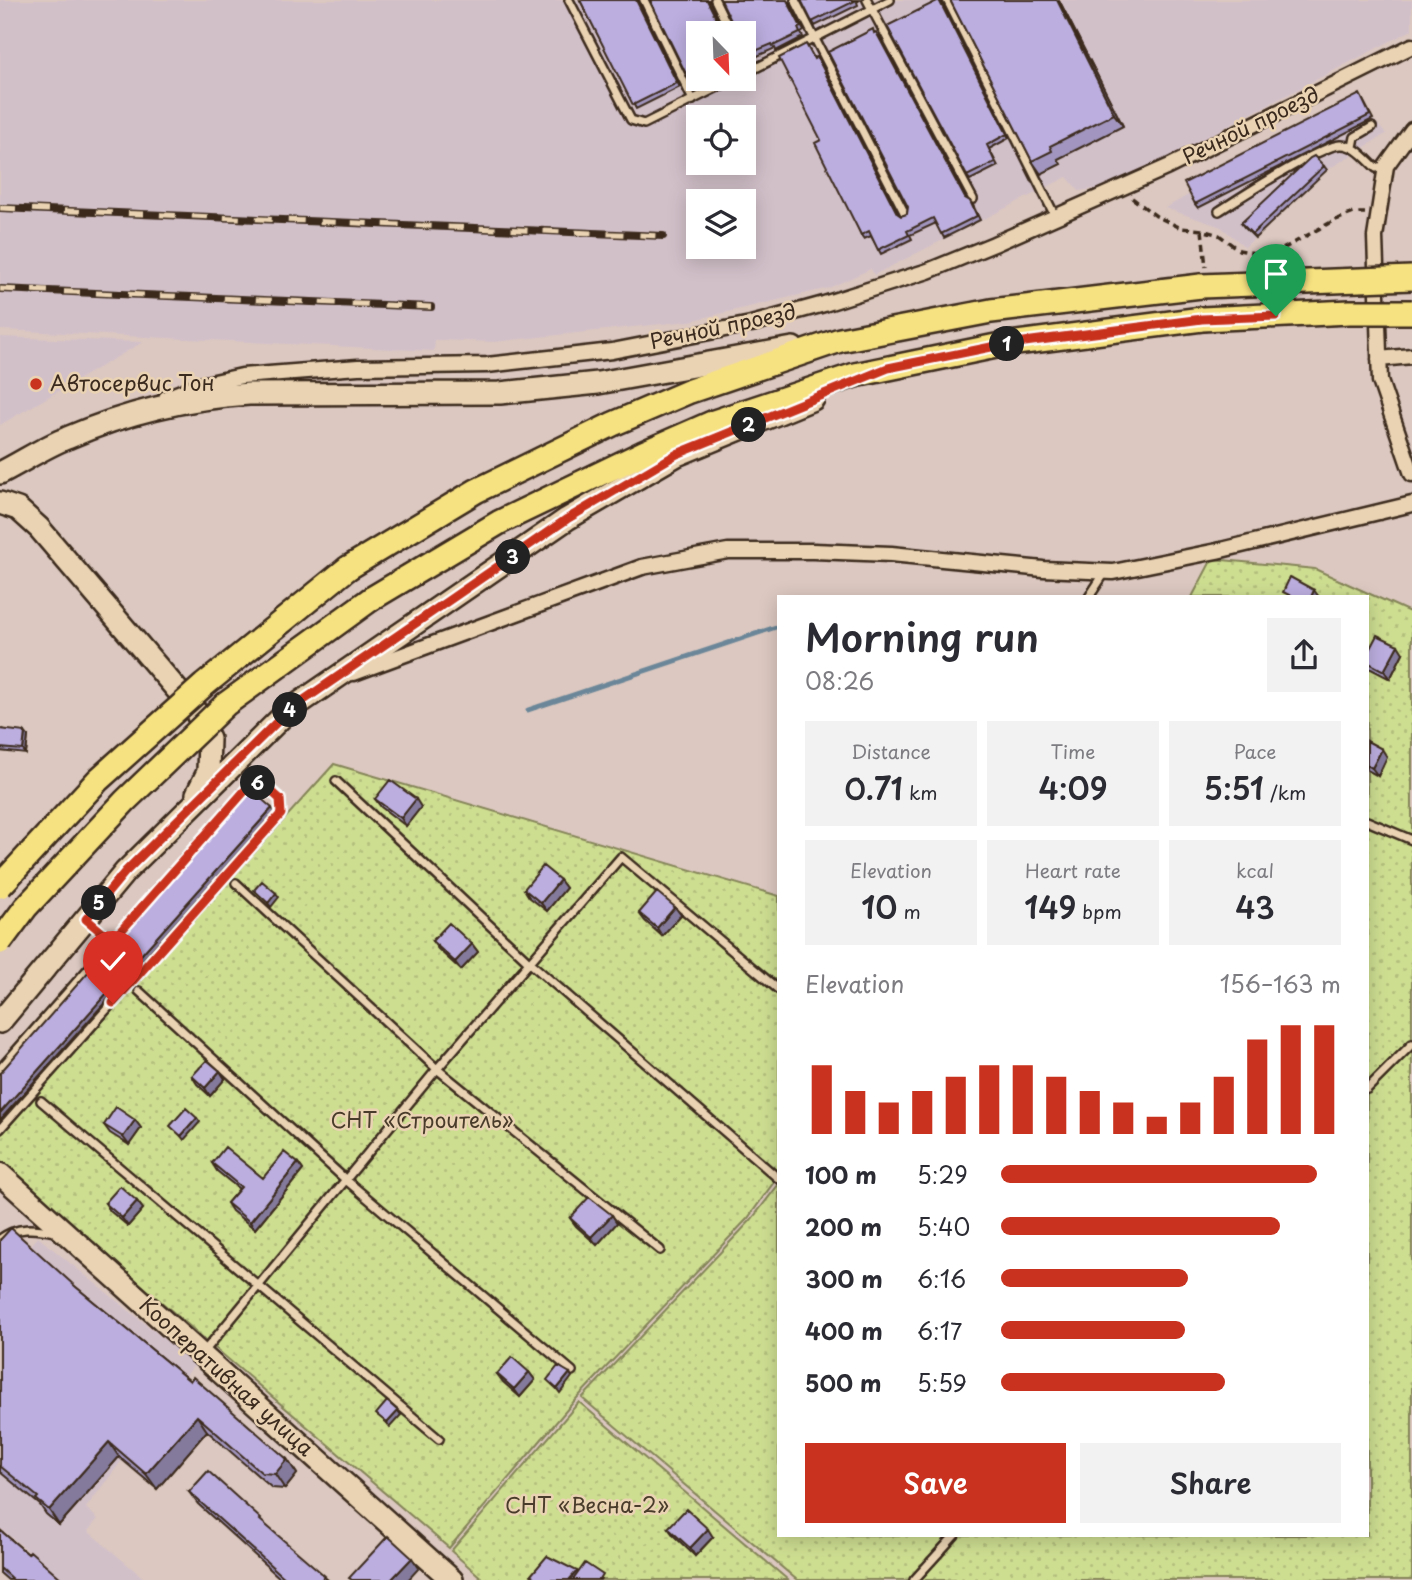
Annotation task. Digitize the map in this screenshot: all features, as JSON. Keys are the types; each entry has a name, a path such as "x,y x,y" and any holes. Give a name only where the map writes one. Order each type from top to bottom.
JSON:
{"main road":[{"path":"112,421 169,404 210,397 249,394 500,393 598,383 991,311 1204,278 1412,278"},
{"path":"0,942 26,907 125,801 226,704 371,599 500,522 643,453 714,422 855,375 1001,345 1202,319 1412,312"},
{"path":"0,886 98,780 204,685 348,568 476,491 613,424 690,391 840,340"},
{"path":"0,1022 125,872 288,711 567,519 677,454 888,368"},
{"name":"Речной проезд","path":"0,473 64,439 112,421"},
{"path":"0,503 18,509 39,528 196,712 209,738 208,772 190,808"},
{"name":"Кооперативная улица","path":"0,1174 452,1580"}],"street":[{"name":"Речной проезд","path":"112,421 196,386 242,376 358,367 487,365 612,351 751,324 824,304 928,271 1056,217 1168,167 1412,47"},
{"path":"1412,130 1386,166 1375,237 1380,381 1412,474"},
{"path":"1379,359 1412,356"},
{"path":"330,682 642,567 727,551 878,554 1043,569 1113,572 1217,551 1412,504"}],"lane":[{"path":"569,0 631,120 644,124 710,91"},
{"path":"643,0 692,100"},
{"path":"715,0 726,21"},
{"path":"795,0 905,214"},
{"path":"867,0 973,199"},
{"path":"756,67 890,0"},
{"path":"947,0 1056,217"},
{"path":"1353,147 1355,137 1372,127"},
{"path":"1219,211 1308,159 1339,145 1353,147 1376,168 1386,166"},
{"path":"1090,595 1106,571"},
{"path":"336,781 530,962 777,1177"},
{"path":"0,1069 249,786 261,782 280,799 281,814 0,1129"},
{"path":"1369,822 1412,840"},
{"path":"201,1356 437,1069 621,857 777,988"},
{"path":"236,883 437,1069 660,1250"},
{"path":"86,919 112,941"},
{"path":"139,991 346,1180 572,1371"},
{"path":"1369,1087 1412,1044"},
{"path":"41,1101 439,1439"},
{"path":"0,1239 12,1230 35,1228 68,1234"},
{"path":"914,1580 953,1537"}],"path":[{"path":"1119,189 1181,228 1219,235 1239,250 1270,256 1333,221 1354,213 1379,213"},
{"path":"1202,230 1204,278"}],"shaded area":[{"path":"0,0 1412,0 1412,30 1131,176 1095,189 1079,191 1067,177 874,275 871,269 829,288 690,321 494,342 435,340 434,351 0,330"},
{"path":"1362,98 1373,119 1386,134 1327,170 1245,247 1221,227 1165,208 1190,194 1187,187"},
{"name":"Автосервис Тон","path":"0,337 143,342 0,425"},
{"path":"38,1237 195,1364 86,1508 98,1519 88,1531 146,1580 63,1580 0,1528 0,1280"}],"green space":[{"path":"1212,559 1315,569 1412,613 1412,1580 797,1580 582,1398 751,1220 777,1187 777,1537 1369,1537 1369,595 1193,595"},
{"name":"СНТ «Строитель»","path":"334,764 777,895 777,1178 748,1218 576,1399 449,1548 0,1164 0,1135"},
{"name":"СНТ «Весна-2»","path":"579,1402 788,1580 484,1580 451,1551"}],"building":[{"path":"580,0 636,0 677,83 633,105"},
{"path":"650,0 707,0 718,21 686,21 686,74"},
{"path":"721,0 787,0 801,27 798,28 800,33 756,51 756,21 731,21"},
{"path":"801,0 855,0 855,1 812,22"},
{"path":"939,0 1007,134 987,145 995,162 967,176 887,26"},
{"path":"950,0 1057,0 1114,114 1050,146 1052,151 1032,161"},
{"path":"873,29 977,216 941,234 933,218 907,231 909,235 878,250 869,231 861,235 815,143 821,140 779,58 806,44 814,59 817,57 897,213 901,216 907,214 908,207 828,52"},
{"path":"1360,94 1370,115 1195,204 1184,183"},
{"path":"1314,156 1324,166 1252,234 1241,223"},
{"path":"1290,577 1314,590 1312,595 1289,595 1283,592"},
{"path":"1377,635 1398,645 1384,671 1369,663 1369,650"},
{"path":"0,729 25,732 23,750 0,748"},
{"path":"1369,742 1382,749 1372,768 1369,766"},
{"path":"390,780 416,799 401,818 375,799"},
{"path":"249,788 272,808 0,1113 0,1073"},
{"path":"543,866 560,880 541,903 524,889"},
{"path":"262,881 276,893 268,903 254,890"},
{"path":"657,892 675,907 657,928 639,913"},
{"path":"449,923 472,944 455,962 432,941"},
{"path":"207,1060 220,1071 205,1088 192,1076"},
{"path":"116,1107 135,1120 123,1137 104,1125"},
{"path":"186,1108 197,1118 181,1136 170,1126"},
{"path":"225,1147 263,1178 284,1152 298,1163 250,1222 227,1203 241,1187 212,1163"},
{"path":"120,1186 137,1201 122,1218 105,1203"},
{"path":"589,1197 612,1215 591,1237 570,1218"},
{"path":"11,1228 76,1287 190,1381 193,1377 287,1459 275,1474 262,1473 197,1416 146,1474 109,1442 49,1510 36,1499 38,1497 0,1466 0,1240"},
{"path":"512,1357 529,1372 514,1389 497,1374"},
{"path":"558,1366 570,1373 557,1389 547,1380"},
{"path":"387,1401 398,1411 387,1423 376,1414"},
{"path":"208,1471 325,1576 321,1580 287,1580 189,1492"},
{"path":"686,1509 708,1529 690,1548 668,1528"},
{"path":"0,1530 28,1554 30,1551 63,1580 13,1580 0,1568"},
{"path":"388,1536 412,1558 391,1580 349,1578"},
{"path":"547,1556 577,1571 569,1580 537,1580 531,1575"},
{"path":"585,1563 603,1575 600,1580 573,1580"}],"waterway":[{"path":"528,710 777,627"}],"railway":[{"path":"0,208 663,236"},
{"path":"0,289 431,307"}],"place":[{"name":"Автосервис Тон","path":"36,384"}],"route":[{"path":"113,1003 281,814 280,799 261,782 249,786 112,941 86,919 125,872 288,711 567,519 677,454 888,368 1001,345 1202,319 1276,316"}]}
